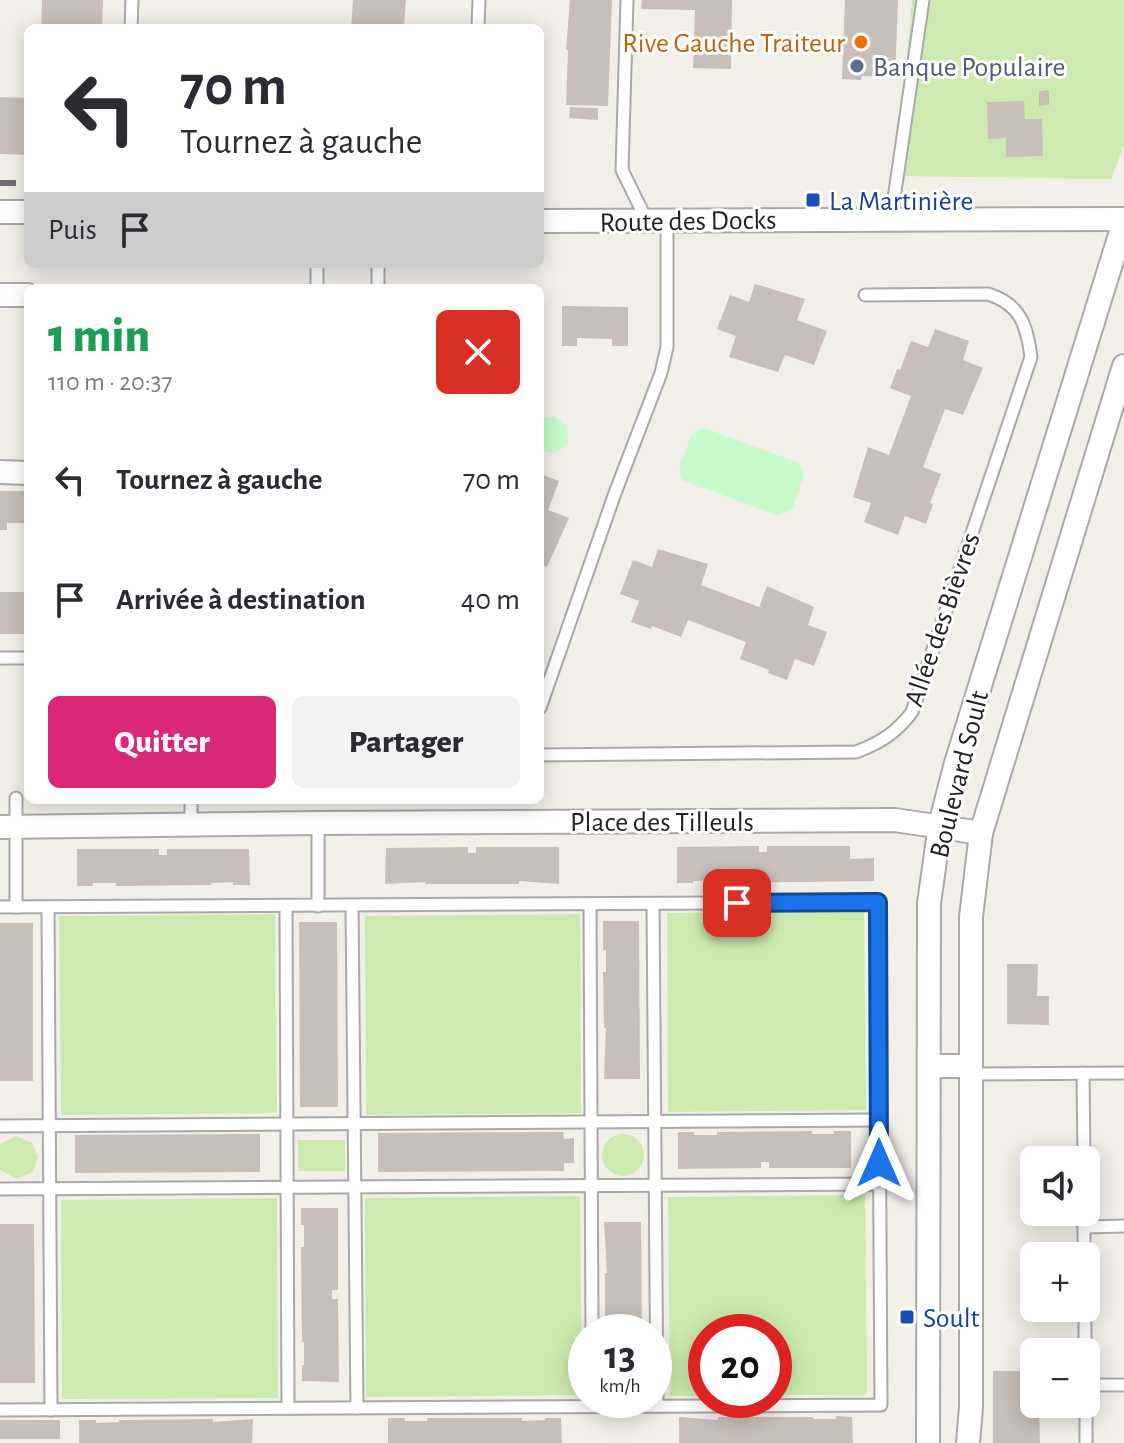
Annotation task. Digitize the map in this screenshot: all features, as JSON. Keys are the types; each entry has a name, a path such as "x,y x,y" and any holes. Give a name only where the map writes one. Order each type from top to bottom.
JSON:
{"street":[{"path":"0,212 24,212"},
{"name":"Route des Docks","path":"544,221 1124,221"},
{"name":"Boulevard Soult","path":"928,1443 929,903 940,825 956,763 1124,221"},
{"path":"0,295 24,295"},
{"name":"Boulevard Soult","path":"968,1443 971,1407 971,917 981,833 1124,366"},
{"path":"0,472 24,473"},
{"name":"Place des Tilleuls","path":"8,827 895,820 981,833"},
{"path":"929,1066 971,1070"}],"lane":[{"path":"131,24 132,0"},
{"path":"478,24 479,0"},
{"path":"544,697 615,493 661,373 667,347 657,221 622,170 627,0"},
{"path":"891,219 923,0"},
{"name":"Allée des Bièvres","path":"544,755 856,752 898,730 912,712 1031,357 1028,334 1017,312 1005,299 988,294 865,295"},
{"path":"0,658 24,658"},
{"path":"16,798 8,827 16,907"},
{"path":"191,804 191,826"},
{"path":"318,823 318,906"},
{"path":"0,907 878,902 881,1405 672,1406"},
{"path":"590,904 592,1314"},
{"path":"653,904 657,1314"},
{"path":"286,906 288,1408"},
{"path":"352,906 357,1408"},
{"path":"48,907 51,1410"},
{"path":"971,1070 1124,1073"},
{"path":"1083,1073 1084,1146"},
{"path":"0,1126 879,1120"},
{"path":"0,1189 879,1184"},
{"path":"1084,1242 1084,1227 1124,1226"},
{"path":"1100,1385 1124,1385"},
{"path":"0,1410 568,1404"},
{"path":"1086,1418 1086,1443"}],"green space":[{"path":"912,0 1124,0 1124,145 1111,179 897,176"},
{"path":"555,417 567,426 568,441 556,452 544,450 544,418"},
{"path":"704,428 799,463 804,475 792,510 777,515 682,480 679,468 692,433"},
{"path":"864,911 866,1110 668,1112 667,913"},
{"path":"275,914 277,1113 61,1115 59,916"},
{"path":"580,914 581,1113 366,1115 365,916"},
{"path":"623,1134 638,1140 644,1155 638,1170 623,1176 608,1170 602,1155 608,1140"},
{"path":"16,1136 32,1143 38,1157 33,1172 17,1179 0,1170 0,1144"},
{"path":"298,1140 345,1140 345,1171 298,1171"},
{"path":"865,1195 867,1395 792,1395 792,1314 688,1314 688,1396 672,1396 668,1197"},
{"path":"580,1196 581,1314 568,1314 568,1395 366,1397 365,1198"},
{"path":"277,1198 278,1398 62,1399 61,1200"}],"building":[{"path":"42,0 103,0 102,24 41,24"},
{"path":"353,0 406,0 404,24 351,24"},
{"path":"570,0 612,0 608,106 566,105"},
{"path":"642,0 732,0 731,69 693,68 695,10 641,9"},
{"path":"845,0 898,0 895,77 842,79"},
{"path":"1049,90 1049,105 1039,106 1039,91"},
{"path":"0,97 24,98 24,155 0,154"},
{"path":"1024,101 1025,119 1042,119 1043,156 1006,157 1006,138 988,139 987,102"},
{"path":"570,107 598,108 598,120 569,118"},
{"path":"755,284 805,299 797,320 827,331 814,365 785,355 778,372 729,357 736,336 717,329 730,295 749,302"},
{"path":"562,306 628,307 628,346 612,346 612,339 577,338 577,346 562,346"},
{"path":"935,329 969,341 963,360 983,368 963,415 945,409 923,467 941,474 926,524 905,516 898,535 864,522 871,503 853,497 868,447 889,455 911,396 890,388 897,369 900,370 911,341 928,347"},
{"path":"544,475 559,481 548,510 569,518 547,567 544,566"},
{"path":"0,491 24,491 24,523 7,523 7,530 0,530"},
{"path":"658,549 708,564 701,585 759,607 767,586 814,607 808,625 827,632 814,666 795,659 787,680 740,659 746,642 688,620 681,637 631,622 639,601 620,594 633,560 652,567"},
{"path":"0,592 24,592 24,634 0,634"},
{"path":"759,846 759,852 767,852 767,846 850,846 850,859 874,858 874,881 716,883 716,880 677,883 677,847"},
{"path":"468,847 468,853 476,853 476,847 559,847 559,884 519,881 519,884 385,884 386,848"},
{"path":"77,849 159,849 159,855 167,855 167,849 249,849 250,885 233,885 233,882 116,886 116,883 93,883 93,886 77,886"},
{"path":"603,921 639,921 640,1079 604,1079 606,1028 603,972 606,972 606,950 603,950"},
{"path":"299,922 337,922 338,1107 300,1107"},
{"path":"0,923 33,923 33,1081 0,1081"},
{"path":"1007,964 1038,964 1037,996 1049,996 1049,1025 1007,1024"},
{"path":"812,1131 812,1134 834,1134 834,1131 851,1131 851,1168 769,1168 769,1162 761,1162 761,1168 678,1169 678,1132 717,1135 717,1132"},
{"path":"563,1132 564,1139 574,1138 574,1163 564,1163 564,1171 378,1172 378,1133"},
{"path":"260,1134 260,1172 75,1173 75,1135"},
{"path":"301,1208 338,1208 338,1290 332,1290 332,1299 338,1299 339,1382 302,1381 301,1247 304,1247 304,1225 301,1225"},
{"path":"604,1222 641,1222 642,1314 605,1314 607,1273"},
{"path":"0,1224 34,1224 35,1383 0,1383"},
{"path":"993,1371 1020,1371 1020,1418 1039,1418 1040,1443 993,1443"},
{"path":"836,1416 852,1417 853,1443 679,1443 679,1417 718,1420 836,1419"},
{"path":"388,1418 427,1421 427,1418 522,1418 522,1421 561,1418 562,1443 388,1443"},
{"path":"213,1419 213,1422 253,1419 252,1443 79,1443 79,1420 96,1420 96,1423"},
{"path":"0,1420 60,1420 60,1439 0,1439"}],"railway":[{"path":"0,183 24,183"}],"place":[{"name":"Rive Gauche Traiteur","path":"861,42"},
{"name":"Banque Populaire","path":"857,66"},
{"name":"La Martinière","path":"813,200"},
{"name":"Soult","path":"907,1317"}],"route":[{"path":"737,903 878,902 879,1163"}]}
